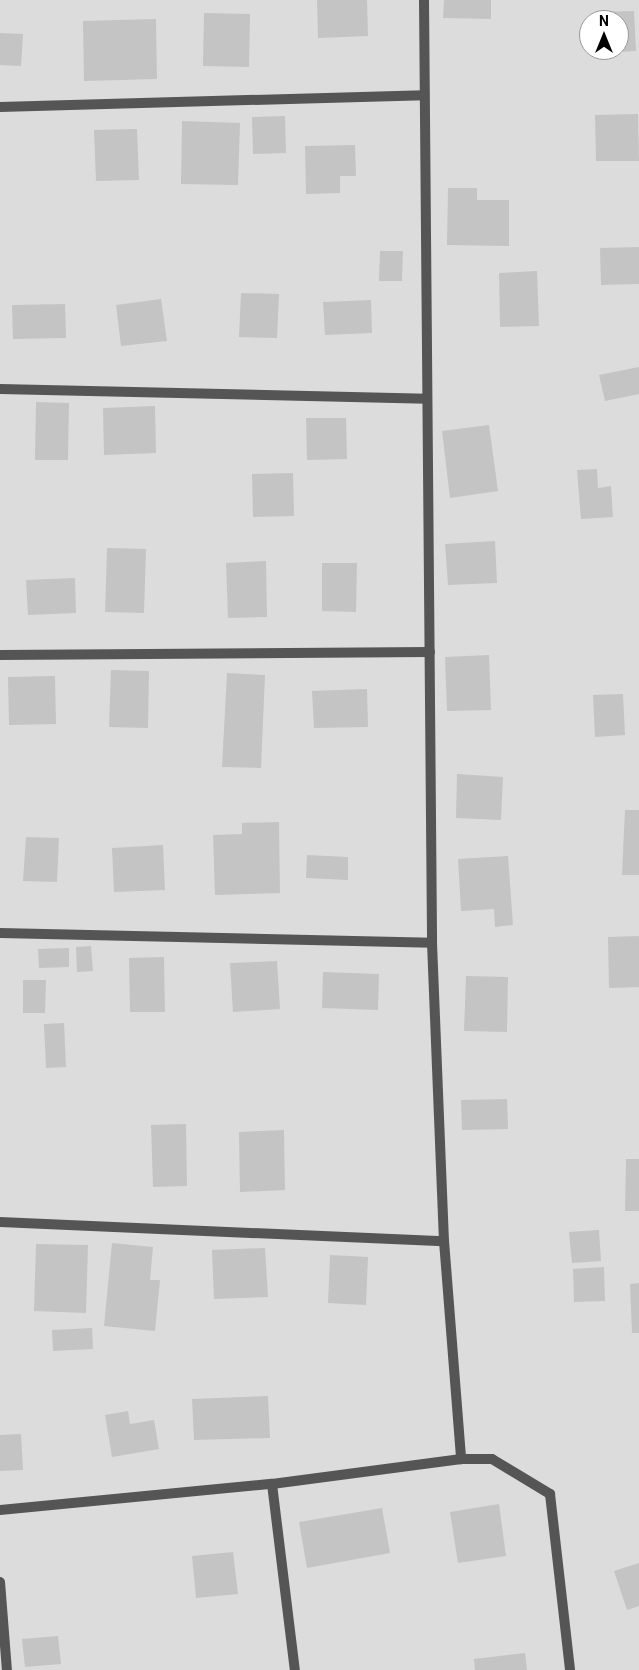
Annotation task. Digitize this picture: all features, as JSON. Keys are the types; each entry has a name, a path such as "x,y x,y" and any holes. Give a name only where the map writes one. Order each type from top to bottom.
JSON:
{"street":[{"path":"424,0 432,943 444,1241 462,1459"},
{"path":"0,107 424,95"},
{"path":"0,389 426,399"},
{"path":"0,655 430,652"},
{"path":"0,933 432,943"},
{"path":"0,1222 444,1241"},
{"path":"0,1510 272,1484 462,1459 492,1459 550,1494 570,1670"},
{"path":"272,1484 294,1670"},
{"path":"0,1582 7,1670"}],"shaded area":[{"path":"0,0 639,0 639,1670 0,1670"}],"building":[{"path":"317,0 367,0 368,36 318,38"},
{"path":"444,0 491,0 491,19 443,18"},
{"path":"629,11 634,11 636,51 629,51"},
{"path":"204,13 250,14 249,67 203,66"},
{"path":"156,19 157,79 84,81 83,21"},
{"path":"0,33 23,34 21,66 0,65"},
{"path":"638,114 639,161 596,161 595,115"},
{"path":"285,116 286,153 253,154 252,117"},
{"path":"182,121 240,123 238,185 181,184"},
{"path":"137,129 139,180 96,181 94,130"},
{"path":"355,145 356,176 340,176 340,193 306,194 305,146"},
{"path":"448,188 477,188 477,200 509,200 509,246 447,245"},
{"path":"639,247 639,284 601,285 600,248"},
{"path":"380,251 403,251 402,281 379,281"},
{"path":"537,271 539,326 500,327 499,273"},
{"path":"241,293 279,294 277,338 239,337"},
{"path":"161,299 167,341 121,346 116,305"},
{"path":"371,300 372,333 325,335 323,302"},
{"path":"65,304 66,338 13,339 12,305"},
{"path":"639,367 639,394 605,401 599,375"},
{"path":"36,402 69,403 68,460 35,460"},
{"path":"155,406 156,453 104,455 103,408"},
{"path":"306,418 346,418 347,459 307,460"},
{"path":"489,425 498,491 450,498 442,431"},
{"path":"597,469 598,488 611,486 613,517 581,519 577,470"},
{"path":"293,473 294,516 253,517 252,474"},
{"path":"495,541 497,583 448,585 445,544"},
{"path":"107,548 146,549 144,613 105,612"},
{"path":"266,561 267,617 228,618 226,563"},
{"path":"322,563 357,563 356,612 322,611"},
{"path":"75,578 76,613 28,615 26,580"},
{"path":"489,655 491,710 447,711 445,657"},
{"path":"111,670 149,671 148,728 109,727"},
{"path":"227,673 265,675 261,768 222,767"},
{"path":"55,676 56,724 9,725 8,677"},
{"path":"367,689 368,727 314,728 312,691"},
{"path":"623,694 625,735 595,737 593,695"},
{"path":"457,774 503,777 501,820 456,818"},
{"path":"625,810 639,810 639,875 622,875"},
{"path":"279,822 280,893 215,895 213,835 242,834 242,823"},
{"path":"26,837 59,838 57,882 23,881"},
{"path":"163,845 165,890 114,892 112,848"},
{"path":"307,855 348,857 348,880 306,878"},
{"path":"508,856 513,925 495,927 494,909 461,911 458,859"},
{"path":"639,936 639,987 609,988 608,937"},
{"path":"91,946 93,971 77,972 76,947"},
{"path":"69,948 69,967 39,968 38,949"},
{"path":"164,957 165,1012 130,1012 129,958"},
{"path":"277,961 280,1009 233,1012 230,963"},
{"path":"323,972 379,974 378,1010 322,1008"},
{"path":"466,976 508,977 507,1032 464,1031"},
{"path":"23,980 46,980 45,1013 23,1013"},
{"path":"64,1023 66,1067 46,1068 44,1024"},
{"path":"507,1099 508,1129 462,1130 461,1100"},
{"path":"186,1124 187,1186 153,1187 151,1125"},
{"path":"284,1130 285,1190 240,1192 239,1132"},
{"path":"626,1159 639,1159 639,1211 625,1211"},
{"path":"599,1230 601,1261 572,1263 569,1232"},
{"path":"112,1243 153,1247 150,1280 160,1280 155,1331 104,1326"},
{"path":"36,1244 88,1245 86,1313 34,1311"},
{"path":"265,1248 268,1297 214,1299 212,1250"},
{"path":"330,1255 368,1257 366,1305 328,1303"},
{"path":"604,1267 605,1301 574,1302 573,1269"},
{"path":"639,1283 639,1333 632,1333 630,1284"},
{"path":"92,1328 93,1349 53,1351 52,1330"},
{"path":"268,1396 270,1438 194,1440 192,1399"},
{"path":"128,1411 130,1424 154,1420 159,1449 112,1457 105,1415"},
{"path":"21,1434 23,1470 0,1471 0,1435"},
{"path":"499,1504 506,1556 458,1563 450,1512"},
{"path":"382,1508 390,1553 307,1568 299,1522"},
{"path":"233,1552 238,1594 196,1598 192,1556"},
{"path":"639,1563 639,1606 627,1610 614,1571"},
{"path":"58,1636 61,1664 25,1667 22,1639"},
{"path":"525,1653 527,1670 475,1670 474,1659"}]}
